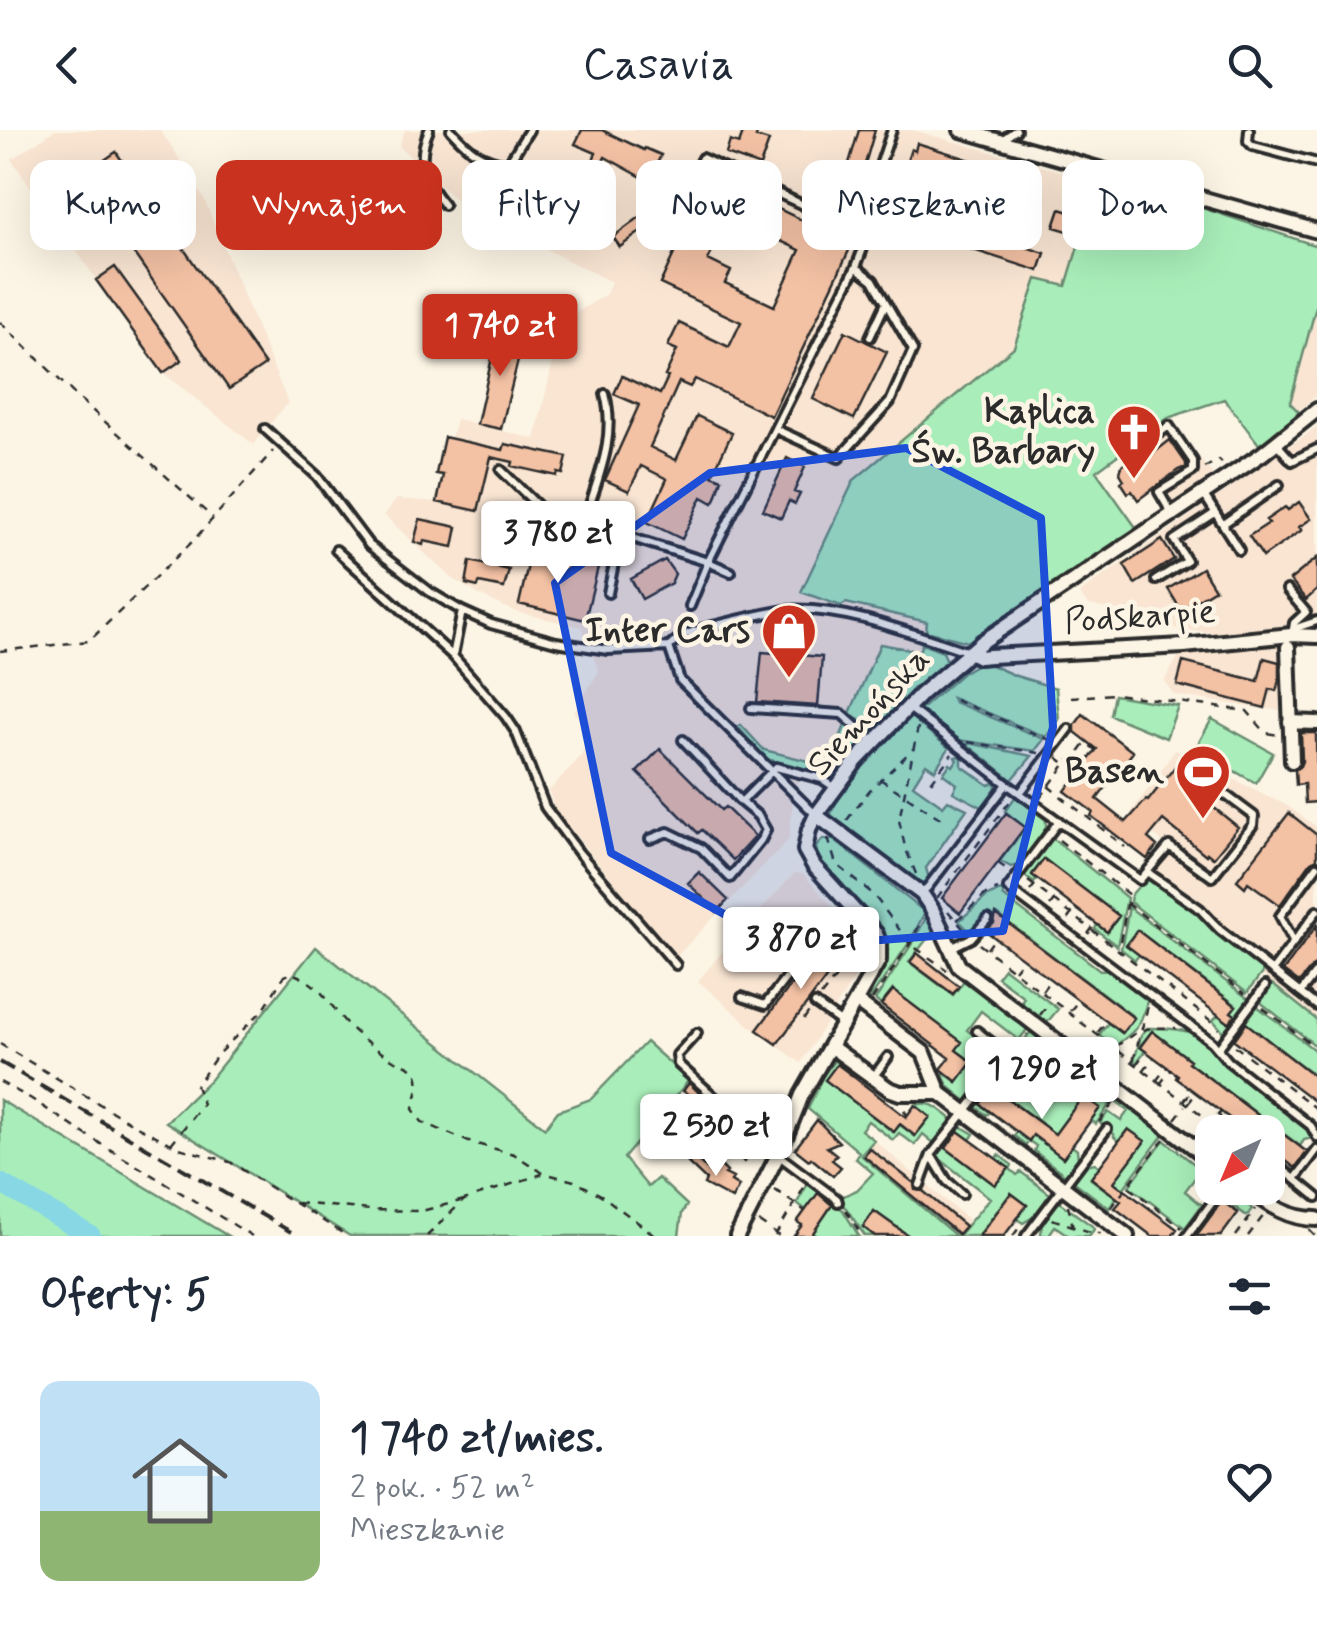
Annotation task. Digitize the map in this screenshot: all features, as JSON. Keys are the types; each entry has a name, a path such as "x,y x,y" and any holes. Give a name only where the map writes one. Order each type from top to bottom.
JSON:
{"street":[{"path":"961,130 1317,231"},
{"name":"Siemońska","path":"875,969 880,952 876,934 814,866 805,850 816,815 835,787 873,742 969,652 1203,494 1317,410"},
{"name":"Podskarpie","path":"969,652 978,657 1317,636"},
{"path":"1290,637 1292,761"},
{"path":"1291,729 1317,723"},
{"path":"816,815 832,834 922,894 959,966 1030,1029 1195,1149"},
{"path":"736,1236 778,1155 802,1095 875,969"},
{"path":"856,1002 924,1053 940,1094 1060,1192 1127,1236"},
{"path":"830,1046 889,1090 900,1094 940,1094"},
{"path":"1270,1205 1289,1216 1317,1219"}],"lane":[{"path":"429,130 422,158 430,188 444,205"},
{"path":"451,130 478,156 508,164 529,130"},
{"path":"882,160 892,130"},
{"path":"1001,141 1016,130"},
{"path":"1249,130 1248,142 1253,146 1317,163"},
{"path":"690,606 862,250"},
{"path":"775,430 839,458 890,402 913,350 873,280 856,267"},
{"path":"870,337 886,303"},
{"path":"584,522 610,434 605,394"},
{"path":"1132,453 1169,426 1192,461 1193,470 1159,492 1172,514"},
{"path":"264,430 317,476 370,545 430,592 490,624 556,642 608,650 668,647 681,634 736,620 787,610 814,610 852,616 969,652"},
{"path":"1276,443 1292,461 1317,449"},
{"path":"502,470 542,509 731,572"},
{"path":"1222,524 1279,484"},
{"path":"1203,494 1239,550"},
{"path":"1156,580 1186,561 1174,540 1216,513"},
{"path":"608,593 620,534"},
{"path":"336,550 453,656 492,700 516,732 545,807 579,853 676,965"},
{"path":"1287,590 1306,612 1294,622 1290,637"},
{"path":"453,656 462,611"},
{"path":"1290,637 1317,621"},
{"path":"668,647 680,680 816,815"},
{"path":"908,707 1140,880 1169,846 1212,878 1253,825 1254,816 1203,778"},
{"path":"751,708 842,714 873,742"},
{"path":"1019,792 1069,729"},
{"path":"650,839 668,832 700,848 730,878 766,830 758,816 683,740"},
{"path":"741,802 776,767 835,787"},
{"path":"928,888 1008,784"},
{"path":"1059,821 1008,888 1188,1024 1311,1126 1317,1138"},
{"path":"1294,942 1280,916 1317,866"},
{"path":"1147,872 1200,908 1220,930 1317,1006"},
{"path":"1272,971 1317,911"},
{"path":"951,948 972,938 988,919"},
{"path":"742,998 765,1005 823,930 875,969"},
{"path":"1300,993 1317,971"},
{"path":"1218,1049 1265,986"},
{"path":"815,1004 843,1024"},
{"path":"920,1184 931,1155 1009,1056 977,1032"},
{"path":"697,1033 677,1055 678,1064 778,1155 838,1202"},
{"path":"873,1077 888,1057"},
{"path":"1026,1236 1107,1129"},
{"path":"1294,1179 1317,1150"},
{"path":"931,1155 946,1181 962,1194"},
{"path":"1285,1172 1317,1197"},
{"path":"1187,1233 1209,1205"}],"path":[{"path":"0,322 214,518"},
{"path":"0,652 90,641 214,518 281,442"},
{"path":"1206,468 1219,460 1226,469"},
{"path":"1071,698 1116,694 1247,711 1266,733 1291,729"},
{"path":"954,700 1058,743"},
{"path":"918,878 899,820 916,731 922,719"},
{"path":"931,782 961,742 1050,754 1066,764"},
{"path":"1036,805 1069,760 1086,744 1096,750"},
{"path":"832,834 880,779 914,748"},
{"path":"880,779 946,822"},
{"path":"1048,786 1126,846 1111,859"},
{"path":"1019,792 937,898 986,950 1202,1115"},
{"path":"1050,833 1129,895 1119,950"},
{"path":"998,863 1180,996 1226,1038 1317,1109"},
{"path":"1023,900 1039,880"},
{"path":"956,921 986,894 1008,888"},
{"path":"1043,915 1058,895"},
{"path":"1127,903 1317,1050"},
{"path":"947,910 951,905"},
{"path":"1061,928 1076,908"},
{"path":"877,1006 871,1001 910,944 926,912"},
{"path":"1081,944 1096,924"},
{"path":"986,950 995,938"},
{"path":"804,1018 854,954"},
{"path":"1136,963 1141,956"},
{"path":"1014,971 1022,959"},
{"path":"1156,978 1161,972"},
{"path":"171,1144 203,1104 196,1086 218,1054 263,1010 284,976 291,973 324,993 354,1031 416,1073 420,1084 413,1109 422,1122 470,1142 514,1154 543,1174 574,1181 601,1195 656,1236"},
{"path":"1041,992 1050,980"},
{"path":"1180,996 1185,990"},
{"path":"1134,1064 1152,996"},
{"path":"1019,1043 1051,1000"},
{"path":"1068,1013 1078,1000"},
{"path":"1210,1020 1215,1013"},
{"path":"1096,1035 1107,1022"},
{"path":"1114,1048 1148,1027 1186,1028 1188,1024"},
{"path":"0,1044 171,1144 230,1162 347,1236"},
{"path":"1134,1064 1146,1051"},
{"path":"1144,1070 1154,1057"},
{"path":"1158,1082 1169,1068"},
{"path":"0,1082 252,1236"},
{"path":"1186,1103 1194,1092"},
{"path":"1108,1111 1114,1102"},
{"path":"896,1104 906,1112 912,1104"},
{"path":"1090,1121 1097,1126"},
{"path":"1109,1210 1163,1140"},
{"path":"294,1203 422,1211 543,1174"},
{"path":"758,1221 777,1235 804,1186"},
{"path":"1128,1186 1187,1233"},
{"path":"774,1189 805,1212"},
{"path":"1060,1192 1068,1205 1075,1236"},
{"path":"427,1236 464,1200"},
{"path":"1068,1205 1083,1216"},
{"path":"845,1208 862,1236"},
{"path":"1236,1236 1255,1211"},
{"path":"1046,1216 1092,1235 1097,1227 1109,1236"},
{"path":"1248,1236 1262,1217"},
{"path":"1016,1220 1023,1224"}],"highlighted area":[{"path":"906,448 1041,518 1053,727 1003,931 785,947 611,853 555,583 710,473"}],"shaded area":[{"path":"55,130 160,130 180,160 30,160 30,186 11,159"},
{"path":"405,130 913,130 1020,160 802,160 802,250 1042,250 1042,166 1062,172 1062,250 1077,250 1066,287 1037,279 1015,347 853,480 802,592 928,622 920,651 876,655 853,730 829,766 804,761 793,802 789,839 676,957 555,811 549,791 582,755 588,733 574,712 599,671 582,627 516,612 481,596 450,577 384,515 397,499 437,502 442,476 436,474 444,437 451,438 456,419 535,439 562,322 606,294 611,282 547,250 616,250 616,160 462,160 462,204 442,187 442,160 414,160 399,146"},
{"path":"196,186 216,228 216,250 225,250 288,403 254,445 163,373 76,250 196,250"},
{"path":"1317,303 1317,395 1298,411 1290,403"},
{"path":"1169,421 1214,476 1164,510 1124,451"},
{"path":"1317,427 1317,626 1283,629 1283,625 1226,634 1178,629 1087,604 1079,593"},
{"path":"1280,643 1282,710 1174,695 1164,681 1181,652"},
{"path":"1175,750 1286,805 1317,827 1317,1020 1140,875 1164,844 1131,813"},
{"path":"795,873 804,875 858,934 868,956 801,1063 698,981"},
{"path":"874,1140 970,1221 958,1236 861,1156"}],"green space":[{"path":"1204,209 1317,246 1317,303 1290,403 1298,411 1292,422 1261,447 1224,399 1168,418 1096,471 1135,531 968,642 926,631 927,622 846,603 841,606 801,592 854,480 1014,347 1037,279 1066,286 1077,250 1204,250"},
{"path":"880,644 919,651 922,644 943,652 947,661 872,730 850,713"},
{"path":"977,664 991,665 1056,688 1059,720 1046,737 952,698 1044,739 1035,751 958,740 920,710"},
{"path":"1114,695 1178,706 1166,738 1110,715"},
{"path":"911,717 949,748 935,770 926,764 913,785 943,806 948,800 967,809 926,868 929,879 921,883 914,882 830,816 854,776"},
{"path":"1212,719 1273,753 1256,783 1195,749"},
{"path":"846,723 860,737 861,744 828,774 766,759 738,727 741,725 764,750 829,766"},
{"path":"964,742 1032,756 1012,780"},
{"path":"959,756 962,766 989,785 997,782 982,807 953,792 957,784 943,774"},
{"path":"1016,796 1046,820 1046,828 1020,865 1011,867 1000,861 1025,828 1005,811"},
{"path":"1051,837 1127,898 1117,946 1095,929 1097,925 1107,932 1119,916 1044,859 1032,874 1037,879 1034,883 1022,874"},
{"path":"823,839 834,840 925,912 909,943 870,999 888,955 884,933 865,908 828,873 816,847"},
{"path":"1148,876 1197,910 1265,969 1247,993 1130,902 1131,895"},
{"path":"1004,889 1003,896 1100,970 1110,969 1148,998 1138,1026 1115,1046 1099,1035 1108,1023 1123,1033 1134,1017 997,914 992,919 987,916 970,932 959,921 987,896"},
{"path":"1129,907 1250,1000 1225,1034 1213,1020 1218,1015 1225,1020 1236,1005 1137,930 1126,944 1139,955 1135,960 1121,949"},
{"path":"928,914 934,930 909,962 953,995 966,978 1029,1027 1019,1040 981,1011 967,1030 988,1046 984,1053 995,1064 969,1103 949,1087 943,1076 944,1073 957,1082 972,1062 956,1050 961,1042 893,990 881,1005 875,1000"},
{"path":"316,947 545,1128 558,1111 591,1099 646,1042 689,1080 624,1158 648,1187 658,1178 687,1205 679,1236 350,1236 166,1122 209,1081"},
{"path":"1004,968 1058,1009 1046,1024 1019,1005 1024,997 997,977"},
{"path":"1272,984 1317,1020 1317,1047 1259,1001"},
{"path":"1257,1006 1317,1052 1317,1077 1245,1023 1230,1039"},
{"path":"1147,1028 1181,1030 1199,1037 1222,1062 1307,1128 1312,1138 1300,1146 1285,1135 1285,1115 1259,1115 1152,1031 1140,1046 1145,1051 1136,1063 1141,1036"},
{"path":"1032,1030 1117,1094 1096,1124 1091,1120 1100,1108 1083,1096 1047,1145 1063,1158 1072,1146 1077,1150 1078,1158 1065,1175 1034,1151 1036,1146 1029,1141 1026,1145 1014,1136 1041,1123 992,1087 979,1103 990,1112 987,1115 974,1106"},
{"path":"835,1060 849,1069 826,1080 893,1132 900,1125 915,1136 930,1117 915,1105 935,1107 953,1120 935,1144 923,1134 915,1145 899,1133 893,1140 868,1121 861,1130 874,1140 861,1155 956,1236 909,1236 874,1211 863,1227 875,1236 865,1236 840,1203 839,1198 857,1190 873,1173 855,1158 859,1152 808,1109 822,1077"},
{"path":"1121,1096 1166,1131 1109,1208 1073,1181 1085,1165 1095,1163 1099,1166 1091,1179 1107,1191 1144,1142 1128,1129 1119,1141 1100,1123 1108,1112 1121,1121 1128,1111 1116,1102"},
{"path":"0,1100 228,1236 0,1236"},
{"path":"962,1127 974,1134 970,1140 958,1132 947,1149 995,1185 1009,1169 996,1159 999,1155 1017,1175 1021,1172 1050,1194 1033,1217 1023,1223 1017,1219 1027,1205 1011,1193 978,1236 958,1236 990,1198 936,1156"},
{"path":"1164,1140 1195,1165 1195,1178 1185,1191 1195,1199 1195,1205 1202,1205 1185,1228 1129,1186"},
{"path":"809,1182 843,1210 859,1236 813,1233 832,1205 818,1194 806,1210 797,1203"},
{"path":"1059,1202 1095,1228 1089,1236 1069,1236 1055,1226 1048,1236 1041,1234 1042,1224"},
{"path":"1232,1205 1248,1205 1253,1209 1247,1216"}],"building":[{"path":"582,130 602,130 661,155 659,160 636,160 636,174 616,160 593,160 596,153 575,144"},
{"path":"744,130 758,130 756,137 769,141 762,160 743,160 726,154 730,141 739,144"},
{"path":"859,130 875,130 866,160 850,160"},
{"path":"917,143 971,160 907,160 911,149 915,151"},
{"path":"116,152 122,160 104,160"},
{"path":"1060,209 1062,210 1062,229 1054,227"},
{"path":"782,210 802,220 802,250 849,250 771,416 695,379 690,387 679,382 650,447 676,460 697,416 732,433 712,475 722,479 716,498 713,503 702,497 682,539 647,522 667,479 641,466 629,491 605,480 639,405 614,394 622,376 660,394 677,350 668,346 679,323 729,347 741,322 660,284 676,250 713,250 708,260 731,271 725,283 774,306 800,250 782,242"},
{"path":"636,220 636,235 620,247 616,235"},
{"path":"131,250 185,250 265,365 229,389"},
{"path":"973,250 1045,253 1039,271"},
{"path":"115,267 182,360 163,373 96,280"},
{"path":"498,331 524,336 501,429 477,424"},
{"path":"845,331 887,352 854,419 813,399"},
{"path":"444,437 503,450 505,444 567,457 563,474 512,466 513,462 491,457 478,511 437,502 443,475 436,474"},
{"path":"1170,440 1186,467 1138,500 1121,482 1122,465 1126,462 1136,467"},
{"path":"787,458 805,467 794,492 800,494 795,504 789,501 781,518 763,510"},
{"path":"1299,502 1311,519 1299,527 1302,530 1263,557 1249,536 1285,507 1288,510"},
{"path":"420,519 457,527 453,547 414,542"},
{"path":"1162,540 1174,559 1135,584 1124,565"},
{"path":"531,552 598,567 585,620 519,604"},
{"path":"1317,558 1317,590 1306,600 1290,580"},
{"path":"665,560 675,574 671,583 642,599 631,579"},
{"path":"470,561 509,570 504,588 466,584"},
{"path":"1202,568 1215,589 1181,610 1168,589"},
{"name":"Inter Cars","path":"762,652 822,657 818,706 757,702"},
{"path":"1264,658 1279,662 1276,691 1270,689 1265,708 1177,685 1183,662 1258,681"},
{"path":"1083,714 1133,752 1097,799 1126,822 1177,764 1195,779 1188,787 1238,827 1213,858 1163,820 1148,838 1157,846 1147,859 1065,791 1097,749 1075,732"},
{"path":"1301,733 1316,733 1317,802 1305,803 1304,784 1296,785 1295,770 1302,761"},
{"path":"660,749 721,810 725,807 755,836 733,860 702,830 698,833 637,772"},
{"path":"1006,813 1025,827 960,913 942,898"},
{"path":"1289,813 1317,835 1317,859 1280,905 1248,882 1245,887 1237,880"},
{"path":"1044,859 1119,916 1107,932 1032,875"},
{"path":"699,872 728,900 717,912 688,883"},
{"path":"996,914 1134,1018 1122,1033 986,931"},
{"path":"1317,925 1317,964 1299,983 1283,971"},
{"path":"1137,930 1236,1006 1229,1023 1126,945"},
{"path":"825,940 844,954 777,1044 757,1030"},
{"path":"917,953 959,986 953,994 910,962"},
{"path":"893,990 962,1042 956,1050 972,1062 957,1082 941,1069 950,1058 881,1005"},
{"path":"1246,1023 1317,1078 1317,1103 1234,1040"},
{"path":"1152,1031 1258,1115 1225,1115 1140,1047"},
{"path":"837,1064 906,1117 915,1105 930,1117 915,1136 900,1124 894,1132 825,1080"},
{"path":"689,1083 711,1104 708,1108 698,1104 683,1122 675,1115 691,1096 683,1091"},
{"path":"993,1088 1055,1134 1083,1096 1100,1108 1063,1158 1033,1135 1029,1141 980,1104"},
{"path":"727,1118 759,1147 744,1162 716,1130"},
{"path":"817,1120 839,1142 827,1147 837,1155 832,1160 841,1167 833,1176 795,1149"},
{"path":"1128,1129 1145,1141 1114,1182 1177,1229 1172,1236 1152,1236 1115,1208 1121,1201 1091,1178"},
{"path":"958,1131 1009,1168 995,1185 946,1148"},
{"path":"1285,1135 1307,1152 1295,1168 1285,1160"},
{"path":"869,1148 914,1183 915,1190 923,1191 965,1226 958,1234 864,1156"},
{"path":"694,1157 713,1174 720,1165 733,1178 731,1181 739,1186 732,1199 704,1184 706,1180 688,1163"},
{"path":"818,1193 832,1205 811,1236 794,1236 802,1225 797,1222"},
{"path":"1011,1193 1027,1205 1016,1220 1004,1236 979,1236"},
{"path":"1219,1205 1227,1205 1238,1213 1221,1236 1196,1236"},
{"path":"874,1211 909,1236 875,1236 863,1227"}],"waterway":[{"path":"0,1183 91,1236"}],"railway":[{"path":"0,1062 298,1236"}],"place":[{"name":"Kaplica Św. Barbary","path":"1134,481"},
{"name":"Inter Cars","path":"789,680"},
{"name":"Basen","path":"1203,821"}]}
